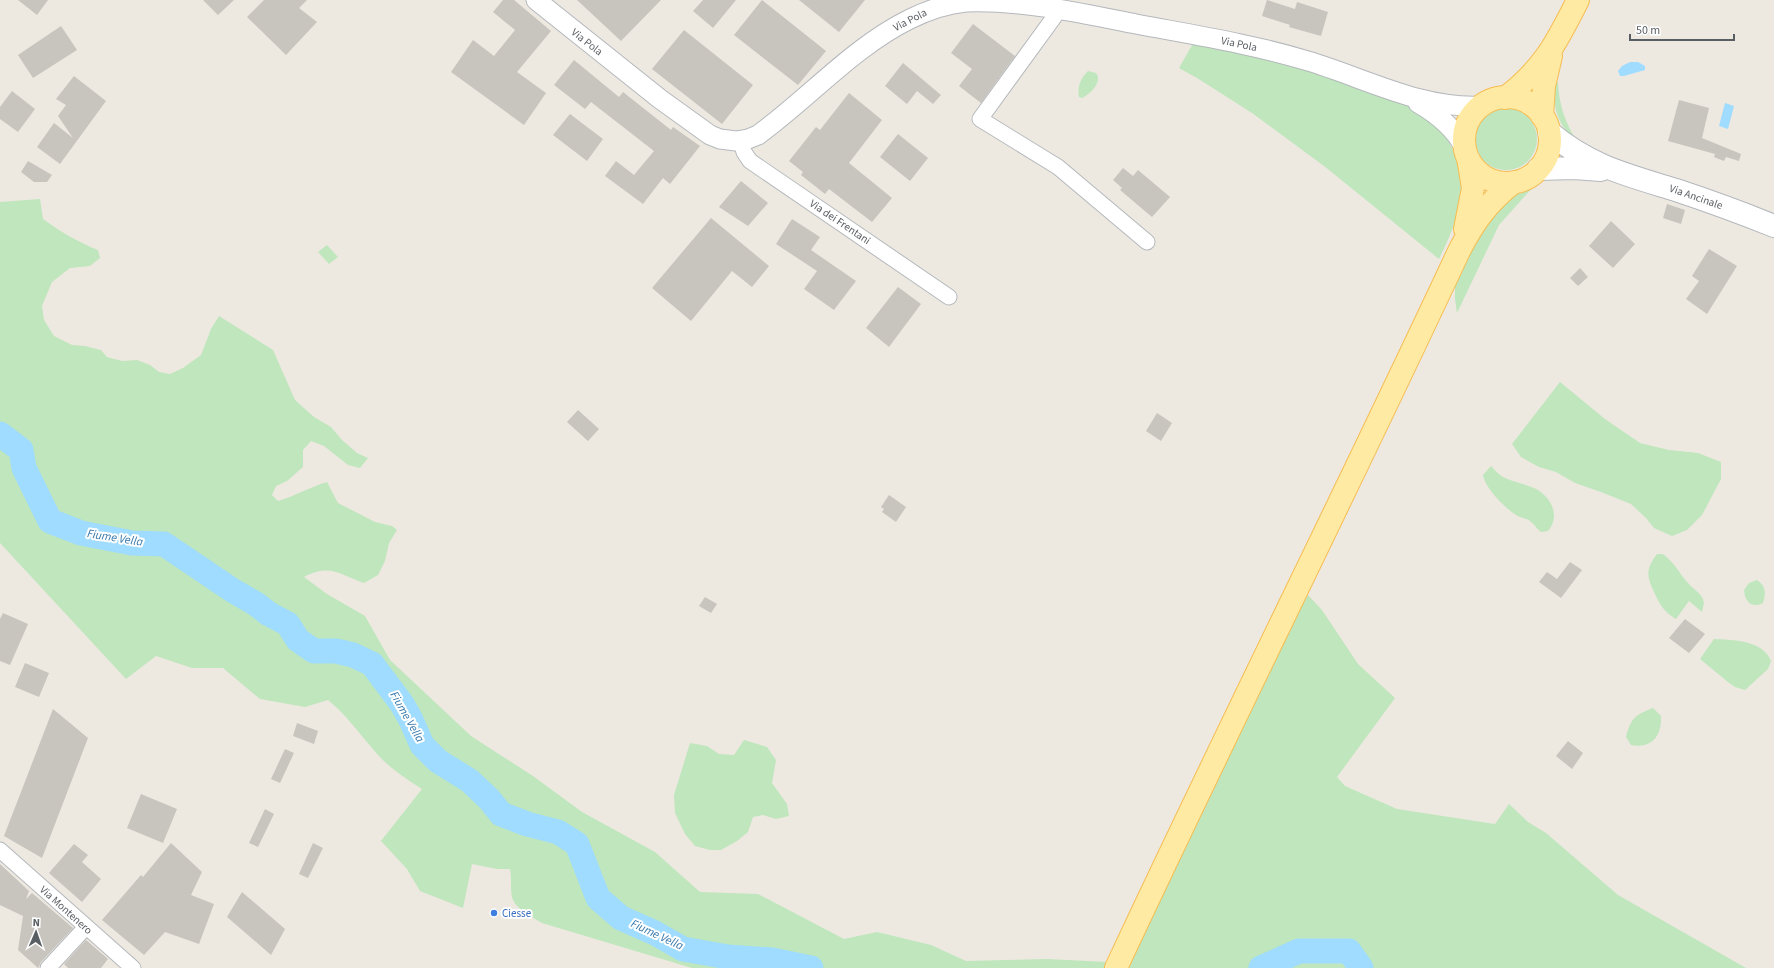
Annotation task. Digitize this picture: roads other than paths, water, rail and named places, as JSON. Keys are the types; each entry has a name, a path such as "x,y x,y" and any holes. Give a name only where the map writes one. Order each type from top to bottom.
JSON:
{"main road":[{"path":"1506,98 1537,70 1556,43 1578,0"},
{"path":"1466,153 1475,169 1482,175 1492,180 1514,182 1524,179 1538,169 1549,148 1542,96 1556,43"},
{"path":"1459,251 1472,198 1472,178 1464,137 1469,120 1481,106 1490,101 1506,98 1523,101 1531,105 1545,124"},
{"name":"Via Ancinale","path":"1545,124 1579,154 1616,172 1714,203 1774,226"},
{"name":"Via Ancinale","path":"1538,169 1574,168 1616,172"},
{"path":"1116,968 1193,802 1307,572 1459,251 1476,219 1488,205 1514,182"}],"street":[{"name":"Via Pola","path":"536,0 660,99 710,135 725,140 741,141 753,138 763,132 864,49 888,32 909,20 937,8 966,2 1039,3 1060,9 1276,52 1334,70 1405,95 1450,105 1481,106"},
{"path":"1060,9 980,119 1058,167 1147,242"},
{"name":"Via Pola","path":"1405,95 1445,122 1460,138 1466,153"},
{"name":"Via dei Frentani","path":"741,141 744,152 750,161 949,297"},
{"name":"Via Montenero","path":"0,850 133,968"},
{"path":"48,968 86,927"}],"water":[{"path":"1630,62 1638,62 1645,66 1645,70 1620,76 1618,71 1622,66"},
{"path":"1725,103 1734,106 1728,129 1719,126"}],"waterway":[{"name":"Fiume Vella","path":"0,434 21,450 24,468 50,521 81,533 132,543 164,544 269,614 288,624 298,640 314,651 336,651 353,655 372,664 402,704 422,745 438,761 470,781 489,799 501,814 527,824 558,832 577,844 598,898 621,918 655,933 683,949 728,957 772,960 811,968"},
{"name":"Fiume Vella","path":"1261,968 1299,951 1349,951 1361,968"}],"place":[{"name":"Ciesse","path":"494,913"}]}
